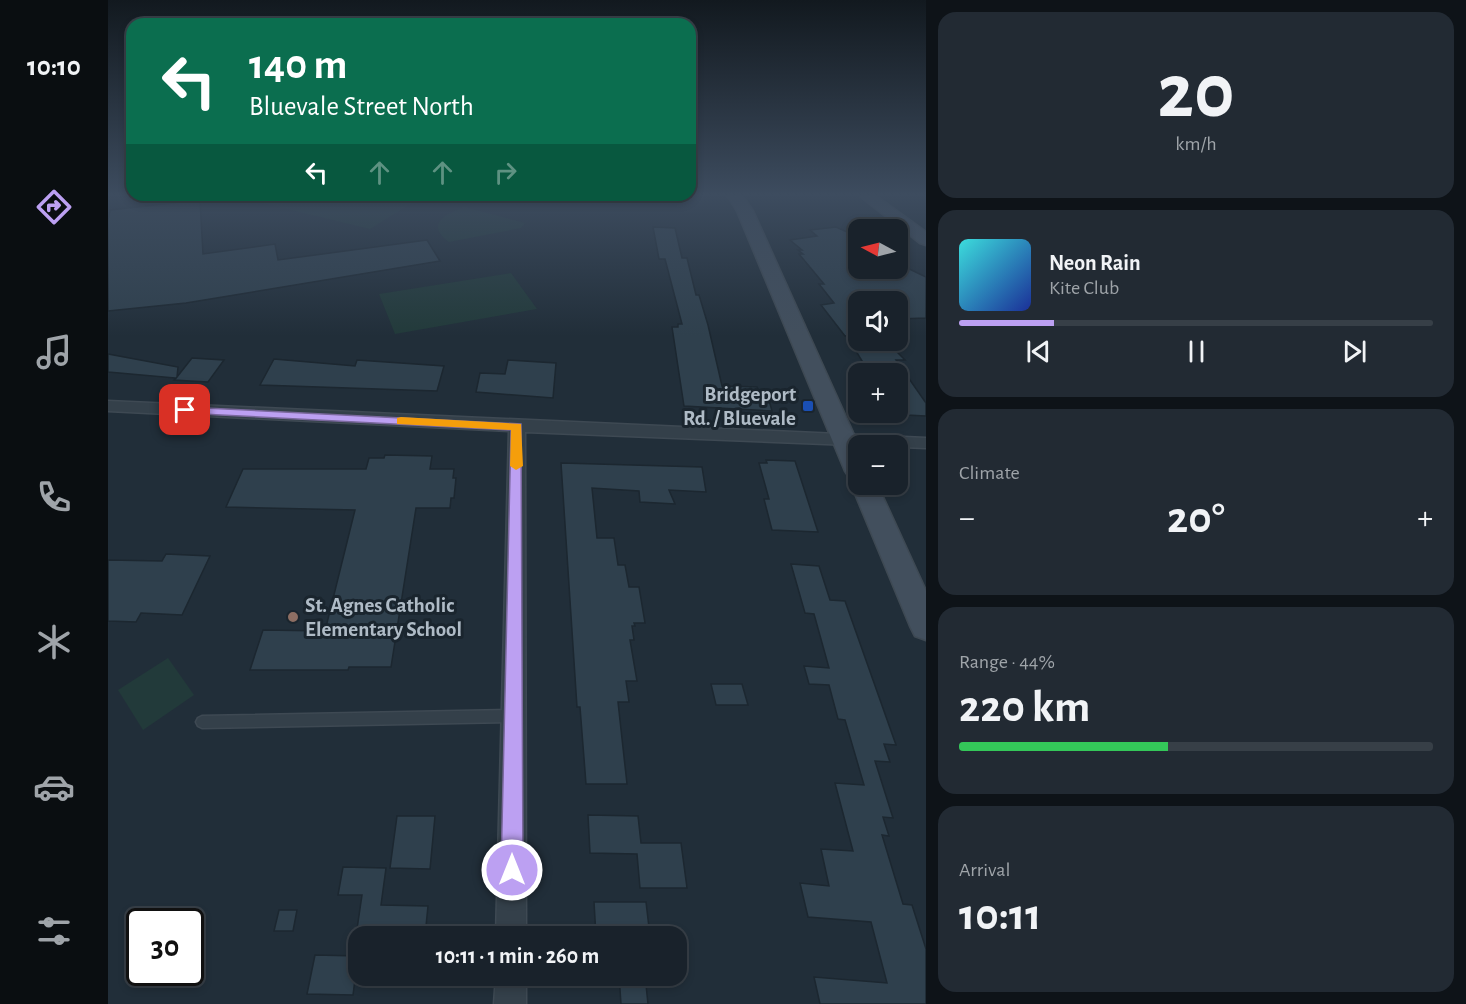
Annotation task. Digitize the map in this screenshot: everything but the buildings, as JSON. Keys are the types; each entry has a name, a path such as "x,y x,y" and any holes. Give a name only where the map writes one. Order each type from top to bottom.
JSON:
{"main road":[{"path":"759,243 848,449"},
{"path":"869,495 926,626"}],"street":[{"path":"108,405 517,426 926,443"},
{"path":"511,926 517,426"},
{"path":"510,1004 511,986"}],"lane":[{"path":"202,722 514,716"}],"green space":[{"path":"511,273 537,309 395,334 379,294"},
{"path":"168,658 194,695 143,730 118,690"}],"slow traffic":[{"path":"401,421 517,426 516,466"}],"place":[{"name":"Bridgeport Rd. / Bluevale","path":"808,406"},
{"name":"St. Agnes Catholic Elementary School","path":"293,617"}],"route":[{"path":"185,410 517,426 512,870"}]}
